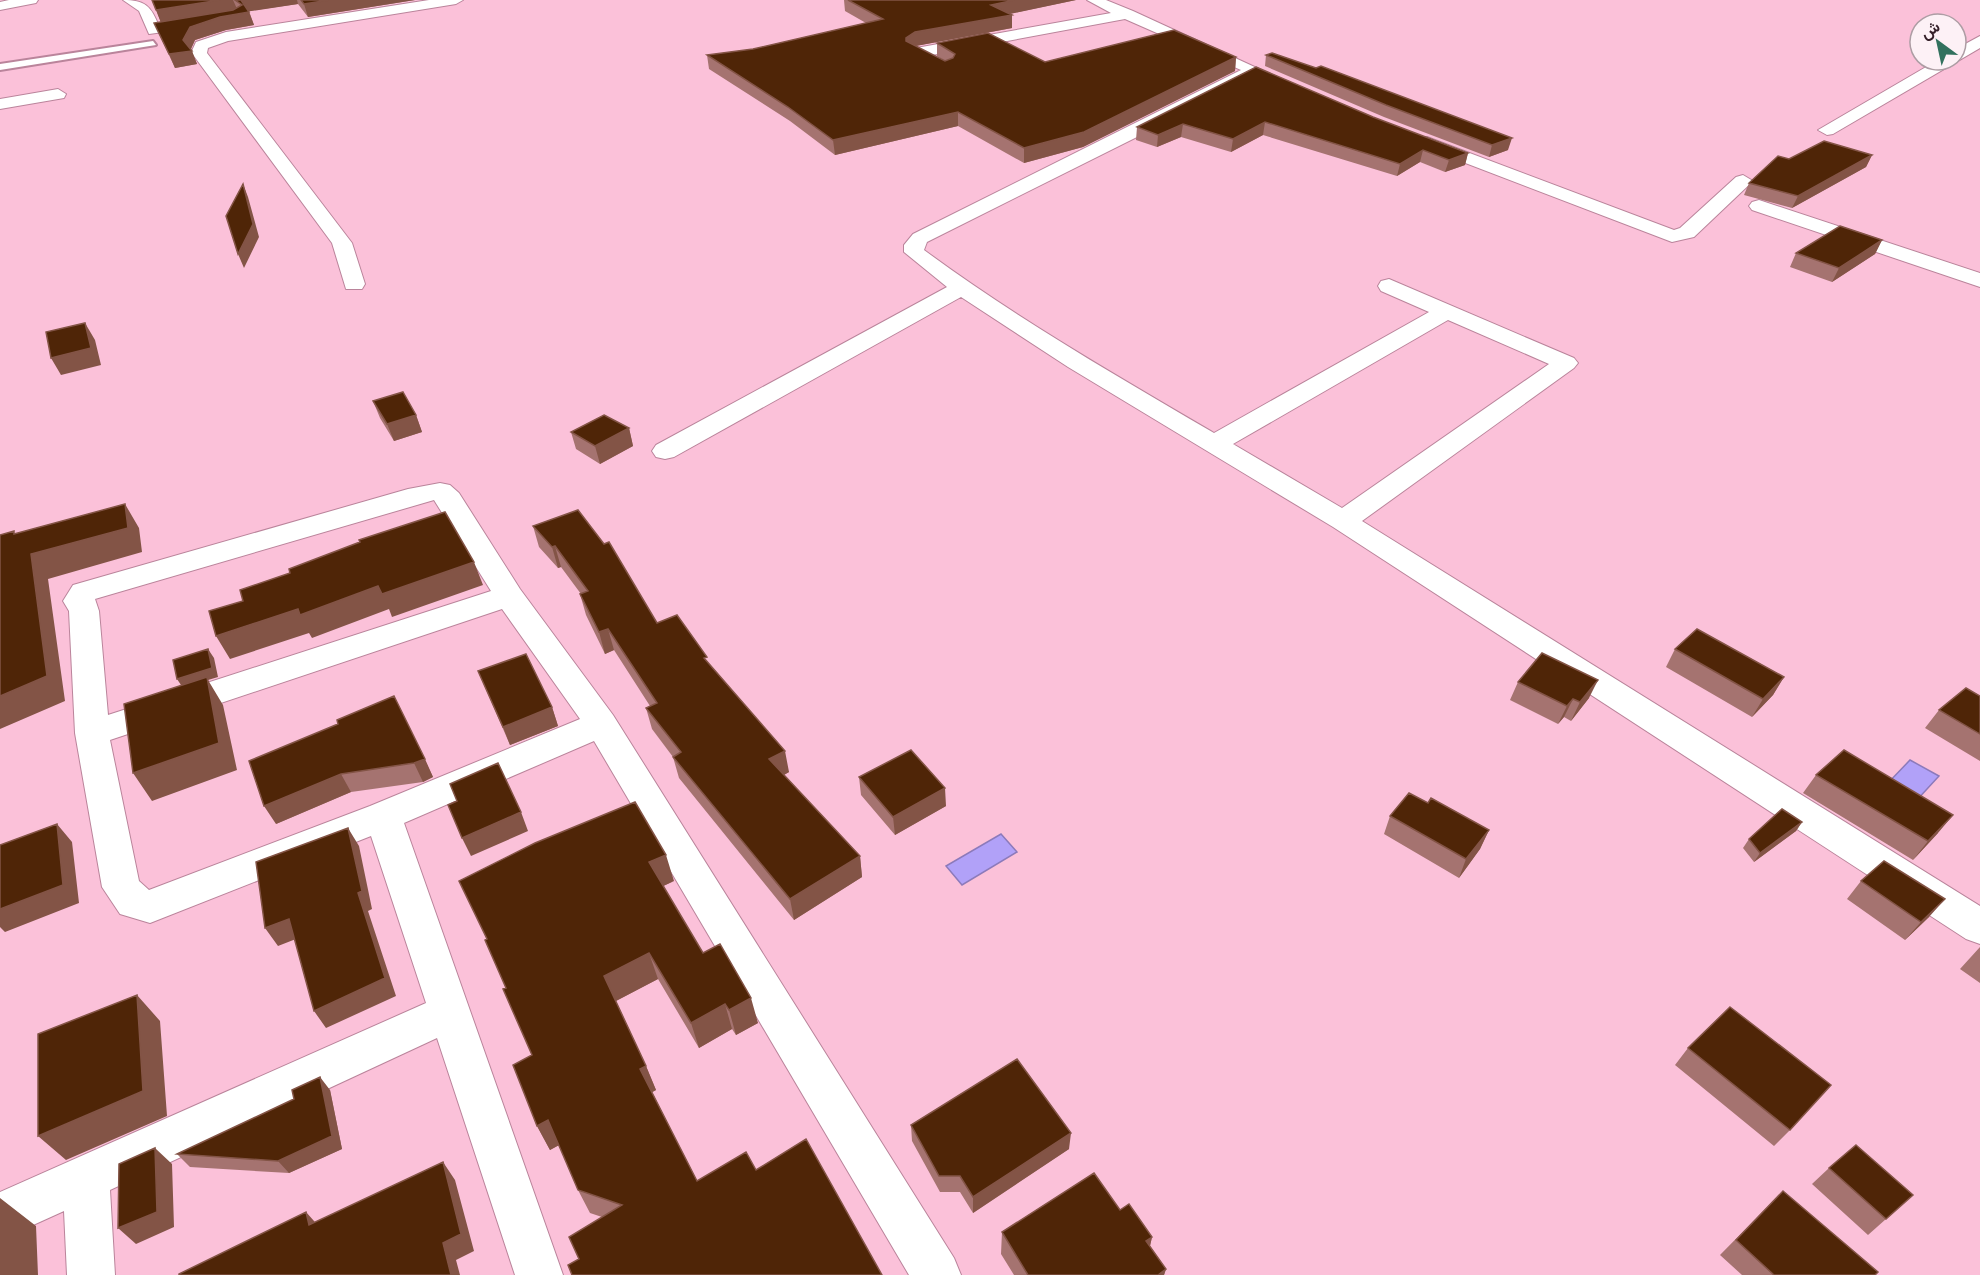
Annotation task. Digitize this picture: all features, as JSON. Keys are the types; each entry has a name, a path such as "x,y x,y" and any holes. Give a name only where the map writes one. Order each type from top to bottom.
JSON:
{"street":[{"path":"0,6 31,0"},
{"path":"130,0 145,9 154,31 219,20"},
{"path":"354,284 342,243 199,53 201,45 225,37 456,0"},
{"path":"1094,0 1260,73 1243,78 921,238 914,245 914,252 962,288 1076,362 1343,521 1980,927"},
{"path":"945,68 916,53 1128,14"},
{"path":"1827,130 1928,72"},
{"path":"0,104 58,94"},
{"path":"1410,135 1672,236 1688,233 1743,181"},
{"path":"1759,206 1980,280"},
{"path":"1343,521 1566,363 1389,286"},
{"path":"665,451 962,288"},
{"path":"1212,445 1447,311"},
{"path":"602,724 383,816 150,907 134,903 121,887 92,733 84,611 78,601 84,592 418,495 440,491 449,500 509,597 602,724 937,1275"},
{"path":"92,733 509,597"},
{"path":"383,816 539,1275"},
{"path":"0,1216 86,1179 450,1012"},
{"path":"86,1179 92,1275"}],"lane":[{"path":"0,68 153,43"}],"shaded area":[{"path":"1910,760 1939,776 1915,802 1886,785"},
{"path":"1001,834 1017,852 962,885 946,866"}],"building":[{"path":"152,0 220,0 156,10"},
{"path":"235,0 241,0 249,12 220,17 190,27 183,40 192,51 169,54 154,23 233,10 242,5"},
{"path":"301,0 329,0 304,4"},
{"path":"848,0 1015,0 991,5 1012,15 915,32 906,38 906,41 945,61 953,58 955,54 937,43 988,33 1045,62 1174,30 1236,57 1084,132 1024,148 958,112 833,140 788,107 707,55 753,49 883,19"},
{"path":"1272,53 1316,68 1321,66 1512,138 1492,145 1386,105 1266,55"},
{"path":"1256,67 1373,117 1468,153 1449,160 1423,150 1400,164 1265,122 1233,139 1183,124 1158,135 1137,127"},
{"path":"1824,141 1872,155 1798,196 1749,183 1778,156 1789,159"},
{"path":"243,184 253,224 238,254 226,216"},
{"path":"1840,226 1882,240 1839,268 1796,253"},
{"path":"85,323 91,348 51,358 46,332"},
{"path":"403,392 416,415 387,424 373,401"},
{"path":"604,415 629,428 595,446 571,432"},
{"path":"125,504 128,528 31,554 47,676 0,696 0,535 14,531 14,534"},
{"path":"578,510 604,544 609,542 657,623 677,615 707,657 704,658 785,751 769,759 860,856 790,899 673,757 681,752 646,708 657,703 608,629 599,632 580,594 588,591 555,546 552,547 533,526"},
{"path":"445,512 474,562 382,594 378,586 300,615 298,609 216,636 209,611 243,601 240,590 290,573 289,569 360,542 359,540"},
{"path":"1697,629 1784,677 1763,699 1675,649"},
{"path":"208,649 212,668 177,679 173,660"},
{"path":"1542,653 1598,680 1580,702 1573,699 1567,706 1518,682"},
{"path":"526,654 552,707 503,727 478,671"},
{"path":"207,677 219,743 133,773 124,704"},
{"path":"1966,688 1980,696 1980,734 1939,710"},
{"path":"394,696 425,759 414,763 341,774 264,806 249,761 338,724 337,720"},
{"path":"911,750 945,788 893,817 859,777"},
{"path":"1844,750 1953,815 1928,841 1816,775"},
{"path":"498,763 521,812 462,838 448,805 457,801 450,784"},
{"path":"1409,793 1428,803 1431,798 1489,830 1466,859 1390,816"},
{"path":"635,802 666,855 649,862 703,953 720,944 751,998 729,1010 725,1004 691,1023 649,953 604,976 646,1066 640,1069 697,1181 746,1152 756,1170 806,1139 882,1275 572,1275 568,1265 579,1259 569,1237 622,1205 578,1190 548,1120 537,1126 513,1065 532,1055 503,989 506,988 485,940 487,939 459,881 535,843"},
{"path":"1782,809 1802,822 1760,853 1749,839"},
{"path":"57,824 63,885 0,909 0,845"},
{"path":"348,828 362,891 358,893 385,978 314,1011 289,919 265,928 256,862"},
{"path":"1884,861 1945,899 1921,922 1861,881"},
{"path":"137,995 143,1091 38,1136 38,1034"},
{"path":"1730,1007 1831,1085 1790,1130 1688,1048"},
{"path":"1017,1059 1071,1133 973,1197 960,1176 939,1176 911,1125"},
{"path":"320,1077 332,1136 278,1161 177,1154 294,1099 292,1090"},
{"path":"1856,1145 1913,1195 1886,1219 1829,1168"},
{"path":"155,1148 157,1212 118,1228 119,1164"},
{"path":"443,1162 461,1234 443,1243 451,1275 179,1275 306,1212 309,1225"},
{"path":"1094,1173 1120,1210 1129,1204 1152,1237 1146,1241 1166,1269 1158,1275 1028,1275 1002,1232"},
{"path":"1783,1191 1878,1272 1875,1275 1774,1275 1736,1240"}]}
